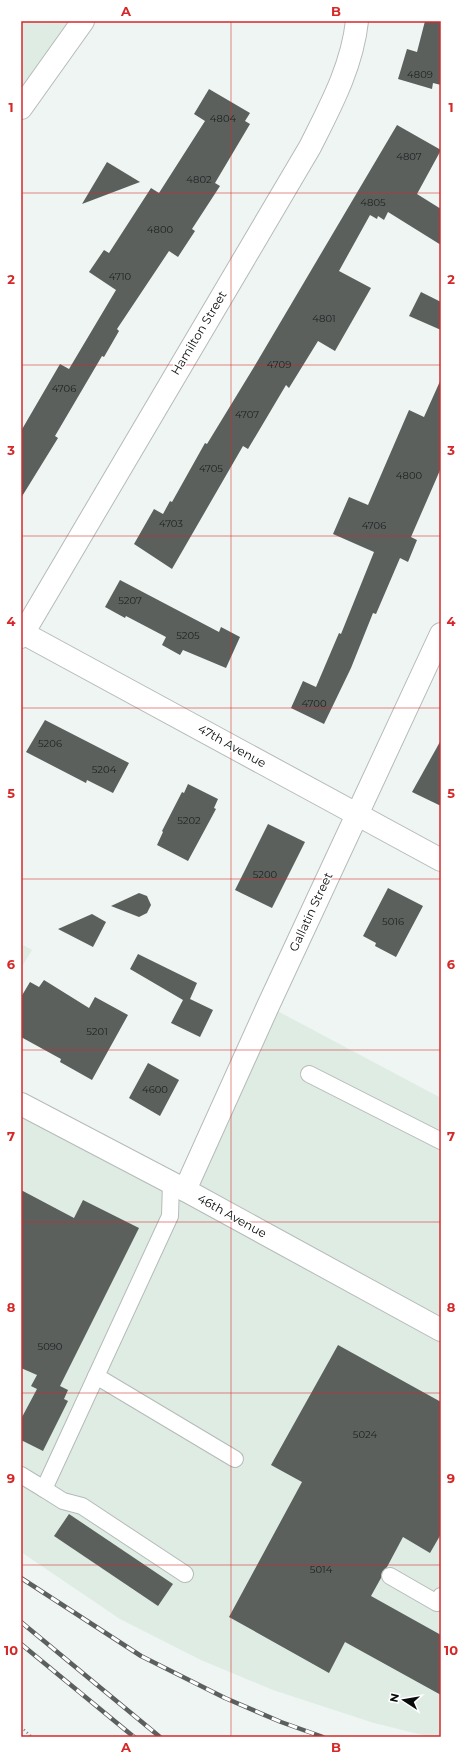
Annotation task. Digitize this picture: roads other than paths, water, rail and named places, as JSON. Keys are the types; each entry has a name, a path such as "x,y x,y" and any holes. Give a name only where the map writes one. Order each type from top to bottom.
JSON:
{"street":[{"path":"21,108 83,21"},
{"name":"Hamilton Street","path":"22,635 310,147 341,85 355,36 357,21"},
{"name":"Gallatin Street","path":"178,1187 268,1006 441,634"},
{"name":"47th Avenue","path":"22,635 441,860"},
{"name":"46th Avenue","path":"21,1104 178,1187 441,1330"}],"lane":[{"path":"309,1074 441,1141"},
{"path":"44,1489 170,1216 178,1187"},
{"path":"96,1376 235,1459"},
{"path":"21,1475 64,1501 82,1506 186,1574"},
{"path":"390,1576 437,1604 441,1596"}],"railway":[{"path":"21,1578 141,1656 225,1698 281,1722 323,1737"},
{"path":"21,1622 160,1737"},
{"path":"21,1644 134,1737"}]}
